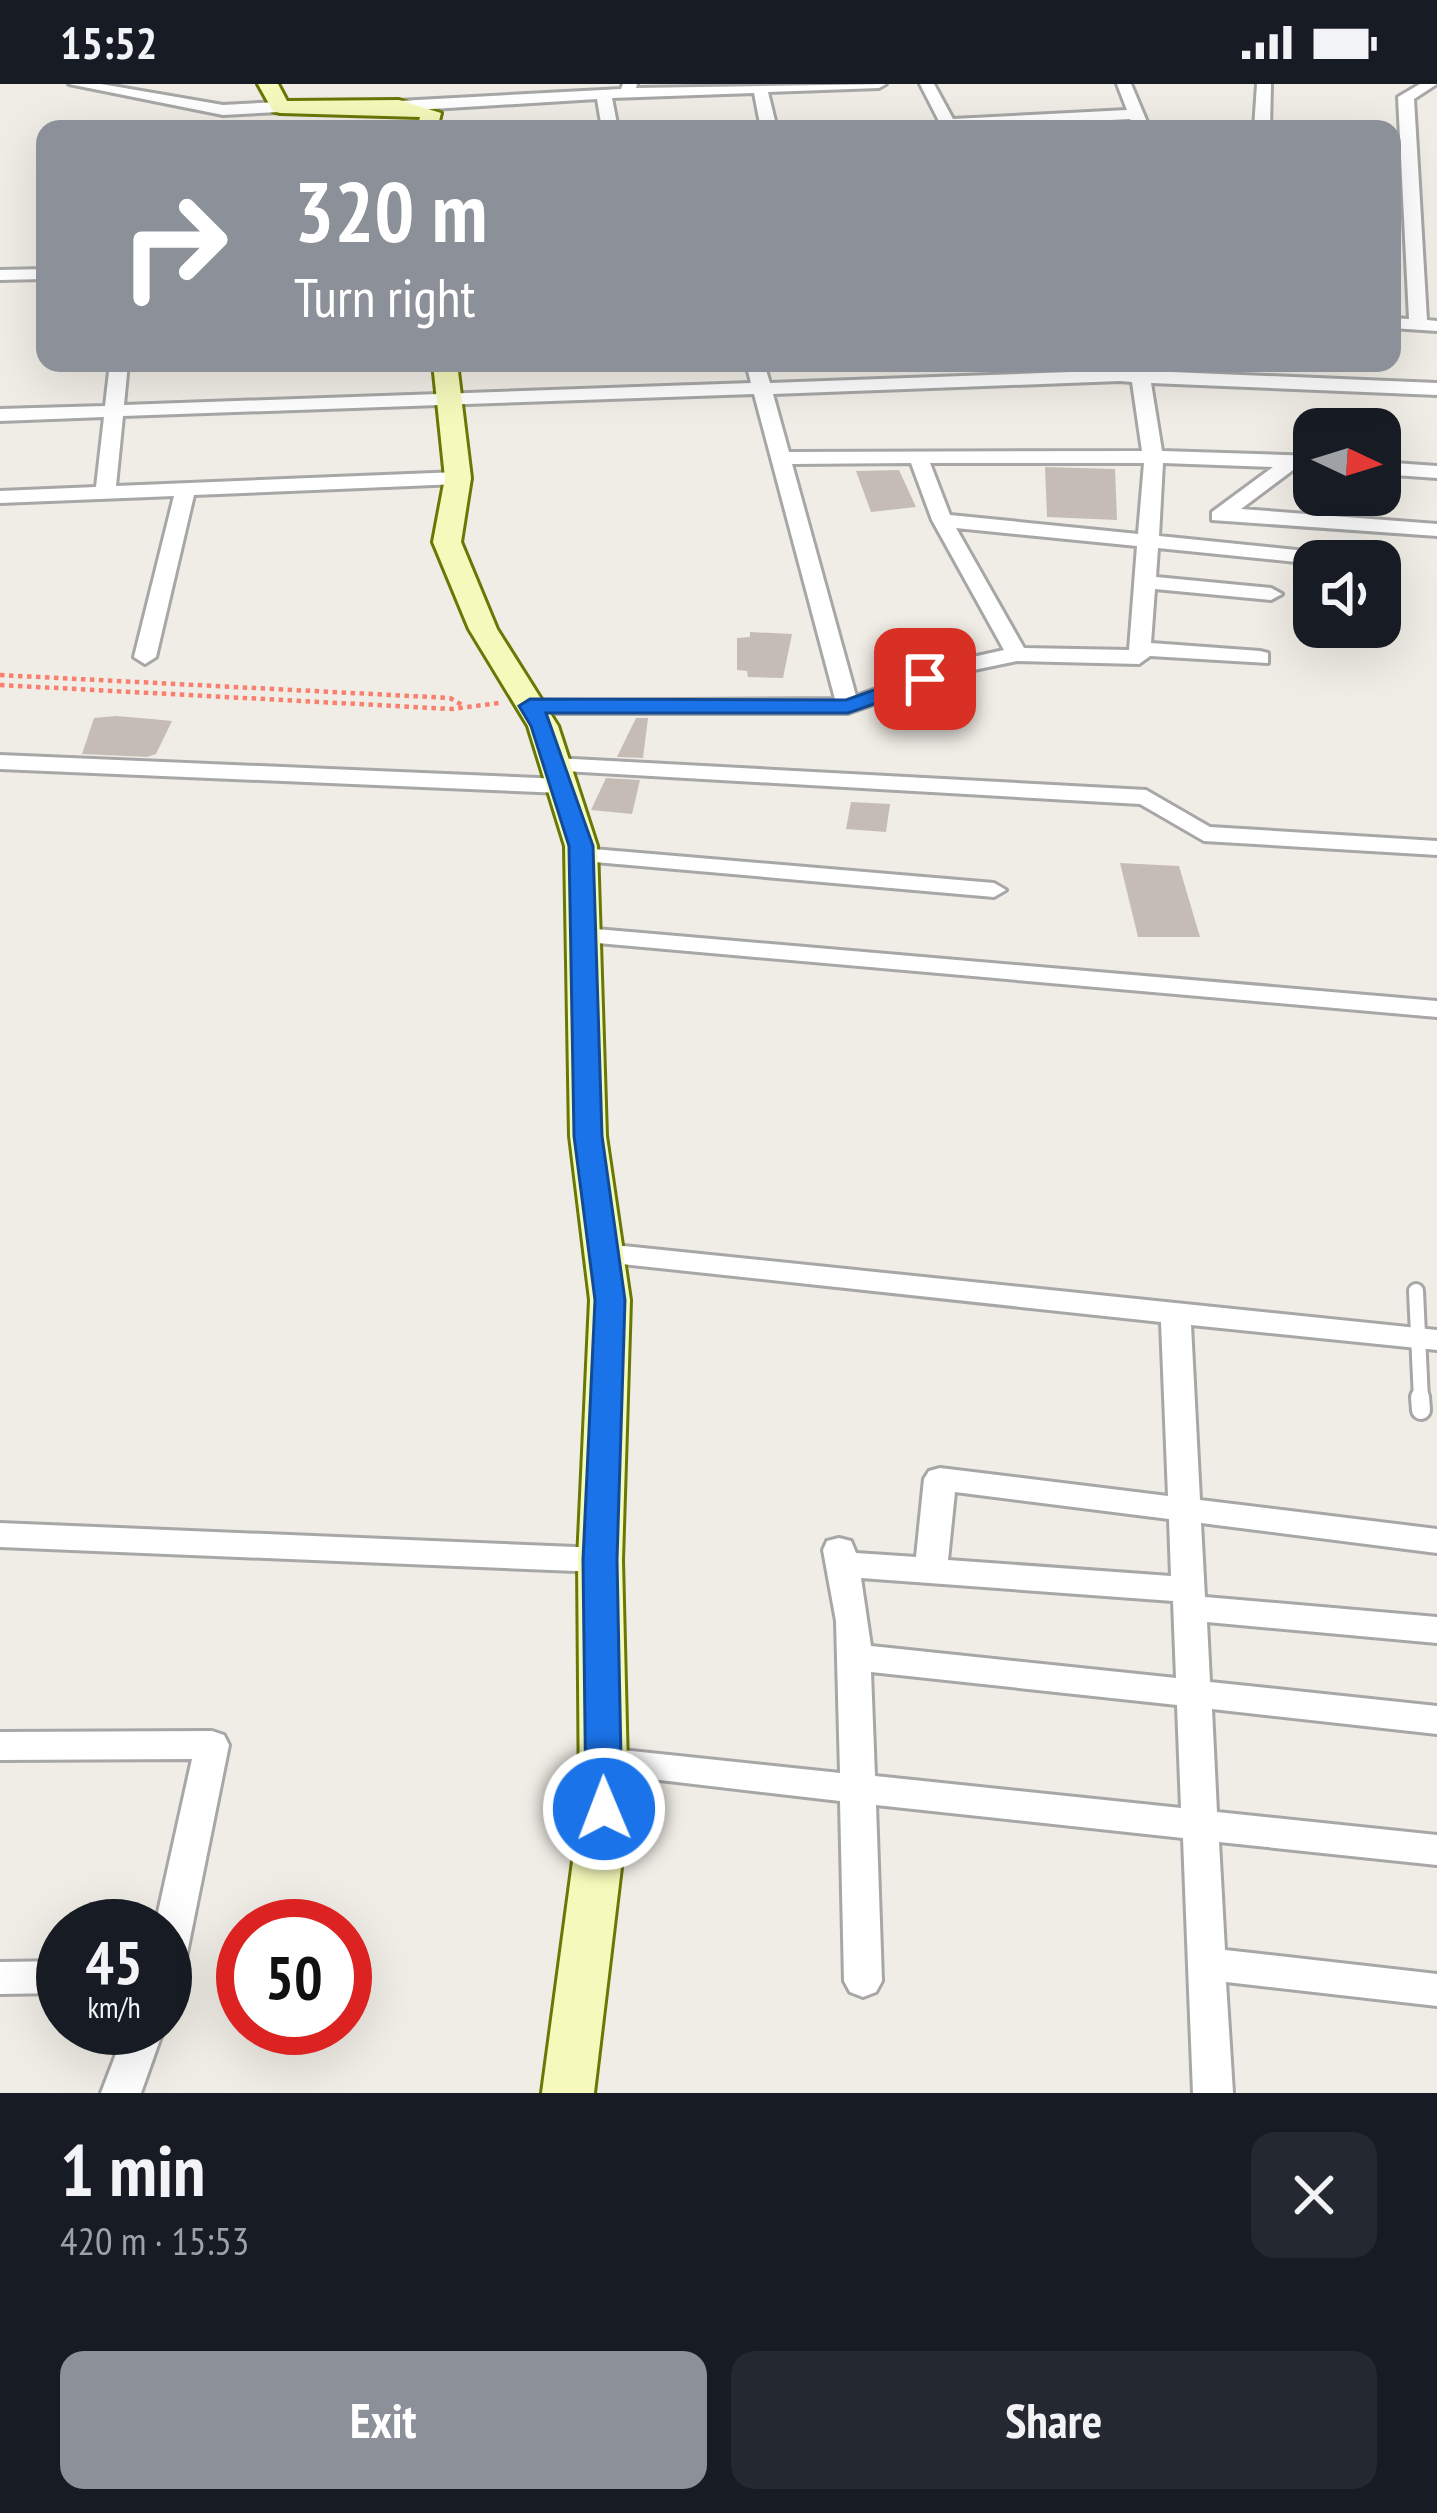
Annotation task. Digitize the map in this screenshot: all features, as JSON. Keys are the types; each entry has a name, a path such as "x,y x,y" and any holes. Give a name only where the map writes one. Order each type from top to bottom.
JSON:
{"main road":[{"path":"268,84 280,107 399,106 431,113 430,120"},
{"path":"449,380 458,478 446,542 483,629 529,704 559,776 581,855 588,1136 610,1300 600,1560 604,1809 568,2093"}],"street":[{"path":"76,84 223,110 280,107"},
{"path":"399,106 628,89 878,84"},
{"path":"927,84 946,120"},
{"path":"1124,84 1138,120"},
{"path":"1262,120 1264,84"},
{"path":"1428,325 1401,173 1406,97 1431,84"},
{"path":"760,88 767,120"},
{"path":"604,94 608,120"},
{"path":"0,275 36,274"},
{"path":"105,493 118,372"},
{"path":"758,372 848,706"},
{"path":"0,415 114,411 449,380 762,388 1058,372"},
{"path":"1124,372 1141,377 1437,389"},
{"path":"529,704 848,706 963,666 1017,654 1139,656 1154,457 1141,377"},
{"path":"918,457 942,520 1017,654"},
{"path":"783,458 1154,457 1293,462"},
{"path":"1180,542 1293,468"},
{"path":"1401,469 1437,472"},
{"path":"0,497 458,478"},
{"path":"145,657 185,490"},
{"path":"1222,514 1437,530"},
{"path":"942,520 1293,555"},
{"path":"1145,582 1271,593"},
{"path":"1140,649 1260,658"},
{"path":"0,762 1146,797 1204,834 1437,848"},
{"path":"581,855 994,890"},
{"path":"584,936 1437,1009"},
{"path":"604,1254 1428,1339"},
{"path":"1175,1311 1213,2093"},
{"path":"931,1571 940,1479 1437,1541"},
{"path":"0,1535 600,1560"},
{"path":"863,1981 853,1657 841,1557 1437,1630"},
{"path":"853,1657 1437,1720"},
{"path":"0,1746 212,1745 180,1899"},
{"path":"603,1762 1437,1850"},
{"path":"1207,1964 1437,1990"},
{"path":"0,1978 36,1977"},
{"path":"121,2093 135,2055"}],"lane":[{"path":"1416,1291 1428,1339 1421,1410"}],"path":[{"path":"0,675 449,698 462,705"},
{"path":"0,685 452,709 529,704"}],"building":[{"path":"1045,467 1115,469 1117,520 1047,517"},
{"path":"899,470 916,507 871,512 856,471"},
{"path":"750,632 792,634 783,678 748,677 747,671 737,670 737,638 750,637"},
{"path":"94,718 172,721 156,754 82,754"},
{"path":"636,718 648,718 643,758 617,757"},
{"path":"606,778 640,780 632,814 591,810"},
{"path":"851,802 890,804 886,832 846,829"},
{"path":"1120,863 1179,866 1200,937 1138,937"}],"route":[{"path":"604,1809 600,1560 610,1300 588,1136 581,846 543,726 530,706 848,706 925,679"}]}
